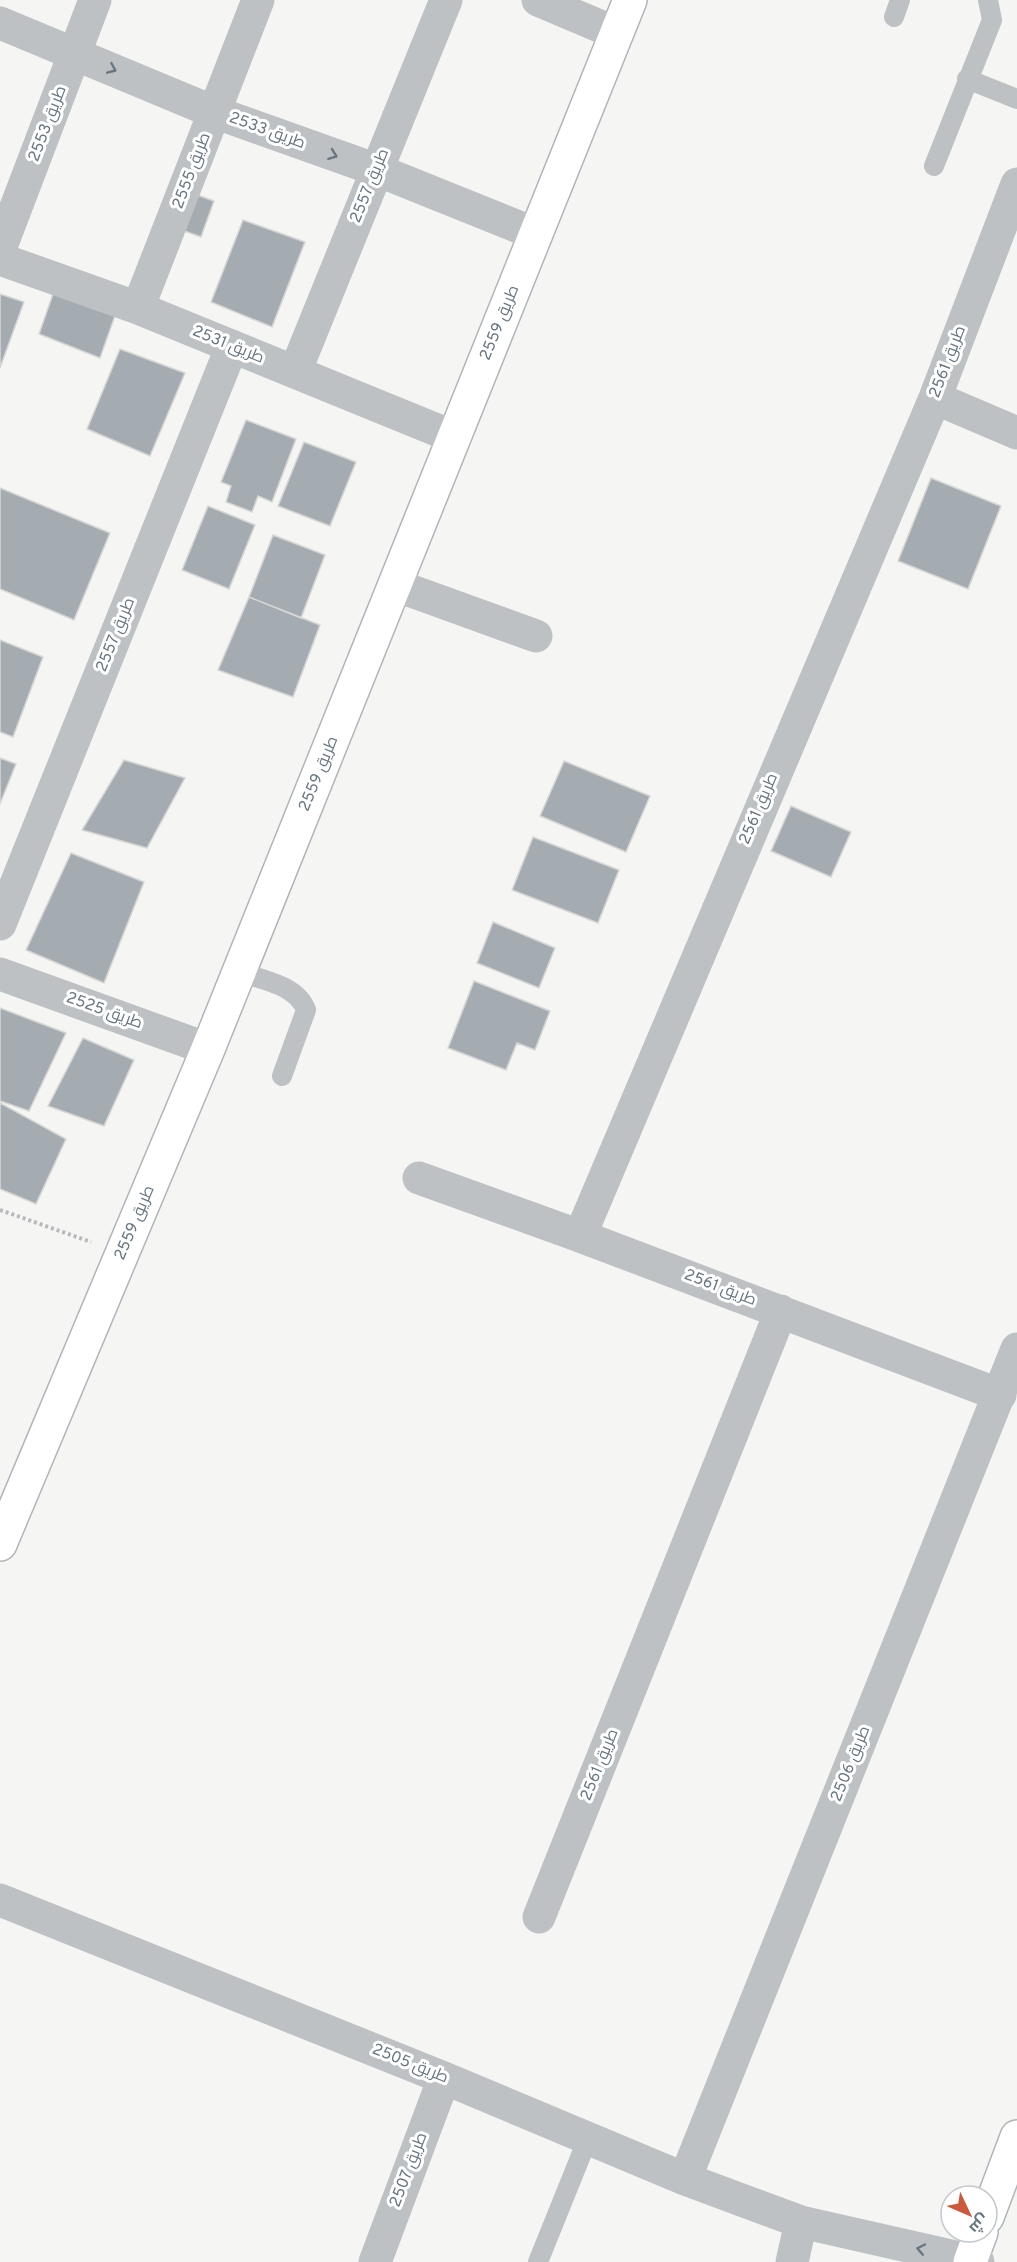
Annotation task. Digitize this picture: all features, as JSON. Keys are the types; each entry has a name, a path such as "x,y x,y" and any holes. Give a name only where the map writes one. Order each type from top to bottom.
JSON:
{"street":[{"name":"طريق 2553","path":"0,249 95,0"},
{"name":"طريق 2555","path":"138,308 258,0"},
{"name":"طريق 2557","path":"295,372 446,0"},
{"path":"538,0 616,33"},
{"name":"طريق 2559","path":"0,1544 208,1048 630,0"},
{"name":"طريق 2533","path":"0,23 214,112 376,170 536,234"},
{"name":"طريق 2561","path":"1000,1395 580,1236 934,398 1017,184"},
{"name":"طريق 2531","path":"0,259 138,308 454,437"},
{"name":"طريق 2557","path":"0,924 232,346"},
{"path":"934,398 1017,433"},
{"path":"395,585 536,636"},
{"name":"طريق 2525","path":"0,974 208,1048"},
{"path":"419,1178 580,1236"},
{"name":"طريق 2561","path":"539,1917 781,1311"},
{"name":"طريق 2506","path":"685,2179 1017,1349"},
{"name":"طريق 2505","path":"0,1900 444,2078 685,2179 810,2225 875,2262"},
{"name":"طريق 2507","path":"375,2262 444,2078"},
{"path":"999,2185 1017,2137"},
{"path":"792,2262 810,2225"},
{"name":"طريق 2505","path":"810,2225 975,2254"}],"lane":[{"path":"934,166 992,20 987,0"},
{"path":"967,79 1017,99"},
{"path":"239,972 288,989 303,1001 306,1010 282,1076"},
{"path":"538,2262 588,2138"}],"path":[{"path":"0,1210 122,1253"}],"building":[{"path":"192,193 214,201 201,237 176,228"},
{"path":"243,220 305,242 272,327 211,302"},
{"path":"54,291 116,313 100,358 39,334"},
{"path":"0,294 24,302 0,368"},
{"path":"120,349 185,373 150,456 87,429"},
{"path":"246,420 296,439 272,502 258,496 252,512 226,502 231,486 221,482"},
{"path":"304,442 356,462 330,526 278,506"},
{"path":"931,478 1001,506 968,589 898,561"},
{"path":"0,488 110,533 74,620 0,589"},
{"path":"208,506 255,525 229,589 182,570"},
{"path":"273,535 325,555 301,618 249,597"},
{"path":"249,597 320,625 293,697 218,670"},
{"path":"0,640 43,657 13,737 0,732"},
{"path":"0,758 16,764 0,804"},
{"path":"124,760 185,778 147,848 82,830"},
{"path":"564,761 650,796 626,852 540,816"},
{"path":"791,806 851,832 831,877 771,851"},
{"path":"533,837 619,870 598,923 512,890"},
{"path":"71,853 144,882 104,983 26,950"},
{"path":"493,922 555,948 539,988 477,963"},
{"path":"474,981 550,1011 535,1050 517,1043 506,1070 448,1048"},
{"path":"0,1008 66,1033 29,1111 0,1101"},
{"path":"83,1038 134,1060 104,1126 48,1106"},
{"path":"0,1103 66,1139 36,1204 0,1189"}]}
